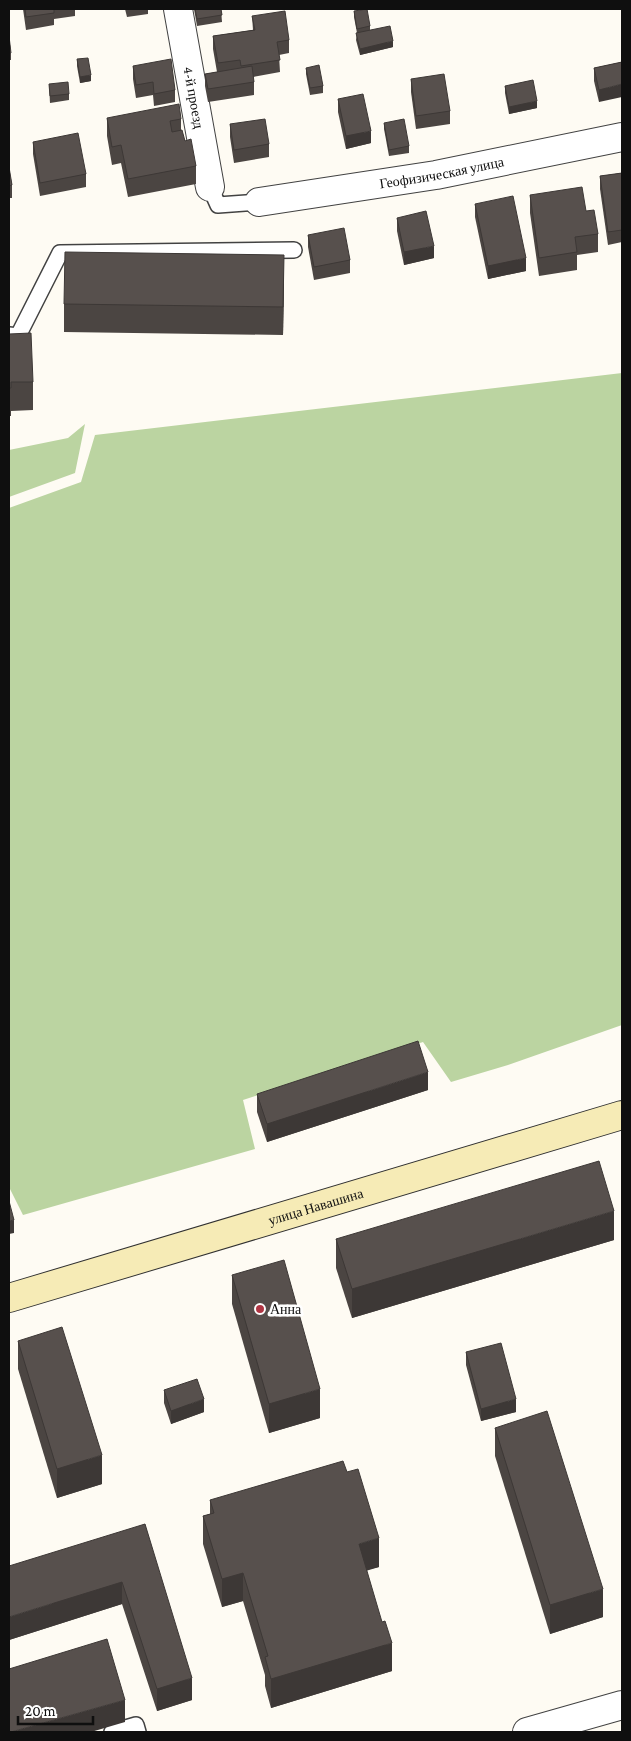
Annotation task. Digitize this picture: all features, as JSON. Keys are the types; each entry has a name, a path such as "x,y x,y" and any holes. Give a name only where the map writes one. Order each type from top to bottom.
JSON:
{"main road":[{"name":"улица Навашина","path":"9,1298 622,1115"}],"street":[{"name":"4-й проезд","path":"178,9 210,187"},
{"name":"Геофизическая улица","path":"259,202 436,175 622,137"},
{"path":"527,1732 622,1705"}],"lane":[{"path":"210,187 218,205 259,202"},
{"path":"9,335 18,336 60,253 294,250"},
{"path":"112,1732 136,1726 138,1732"}],"green space":[{"path":"622,373 622,1025 508,1065 451,1082 423,1042 243,1100 255,1149 23,1215 9,1187 9,508 81,482 95,435"},
{"path":"85,424 75,473 9,497 9,450 68,438"}],"building":[{"path":"25,9 54,9 54,13 26,17"},
{"path":"195,9 221,9 222,15 197,19"},
{"path":"367,9 370,26 357,29 354,11"},
{"path":"285,11 289,40 277,42 280,60 241,66 240,60 218,63 213,36 255,30 252,16"},
{"path":"390,26 393,41 360,49 356,33"},
{"path":"9,36 11,53 9,54"},
{"path":"88,58 91,75 80,77 77,59"},
{"path":"171,59 175,90 154,94 153,82 136,85 133,66"},
{"path":"622,62 622,84 599,90 594,68"},
{"path":"319,65 323,86 310,88 306,68"},
{"path":"252,66 254,82 208,89 205,74"},
{"path":"444,74 450,111 416,116 411,79"},
{"path":"533,80 537,101 509,107 505,86"},
{"path":"68,82 69,94 50,96 49,84"},
{"path":"363,94 371,131 346,136 338,99"},
{"path":"179,104 181,119 170,121 172,132 182,130 185,141 191,139 196,166 128,179 121,145 112,147 107,118"},
{"path":"265,119 269,144 234,150 230,124"},
{"path":"404,119 409,146 389,150 384,123"},
{"path":"78,133 86,174 40,183 33,142"},
{"path":"9,167 12,185 9,186"},
{"path":"622,173 622,230 608,232 600,176"},
{"path":"582,187 586,211 594,210 598,234 575,237 577,252 539,258 530,195"},
{"path":"513,196 526,258 488,266 475,204"},
{"path":"426,211 434,246 404,252 397,218"},
{"path":"344,228 350,260 314,267 308,235"},
{"path":"65,252 284,255 283,307 64,304"},
{"path":"31,333 33,382 11,382 11,388 9,388 9,334"},
{"path":"418,1041 428,1072 267,1124 257,1094"},
{"path":"599,1161 614,1211 352,1289 336,1239"},
{"path":"9,1201 14,1220 9,1221"},
{"path":"284,1260 320,1389 269,1404 232,1275"},
{"path":"62,1327 102,1455 57,1469 18,1341"},
{"path":"501,1343 516,1399 481,1409 466,1352"},
{"path":"197,1379 204,1399 171,1411 164,1390"},
{"path":"547,1411 603,1589 550,1605 495,1428"},
{"path":"343,1461 347,1472 358,1469 379,1538 359,1544 382,1622 385,1621 392,1643 271,1679 265,1657 268,1656 243,1573 222,1579 203,1516 214,1513 210,1500"},
{"path":"145,1524 192,1678 157,1689 122,1582 9,1617 9,1566"},
{"path":"107,1639 125,1700 9,1732 9,1669"}],"place":[{"name":"Анна","path":"260,1309"}]}
